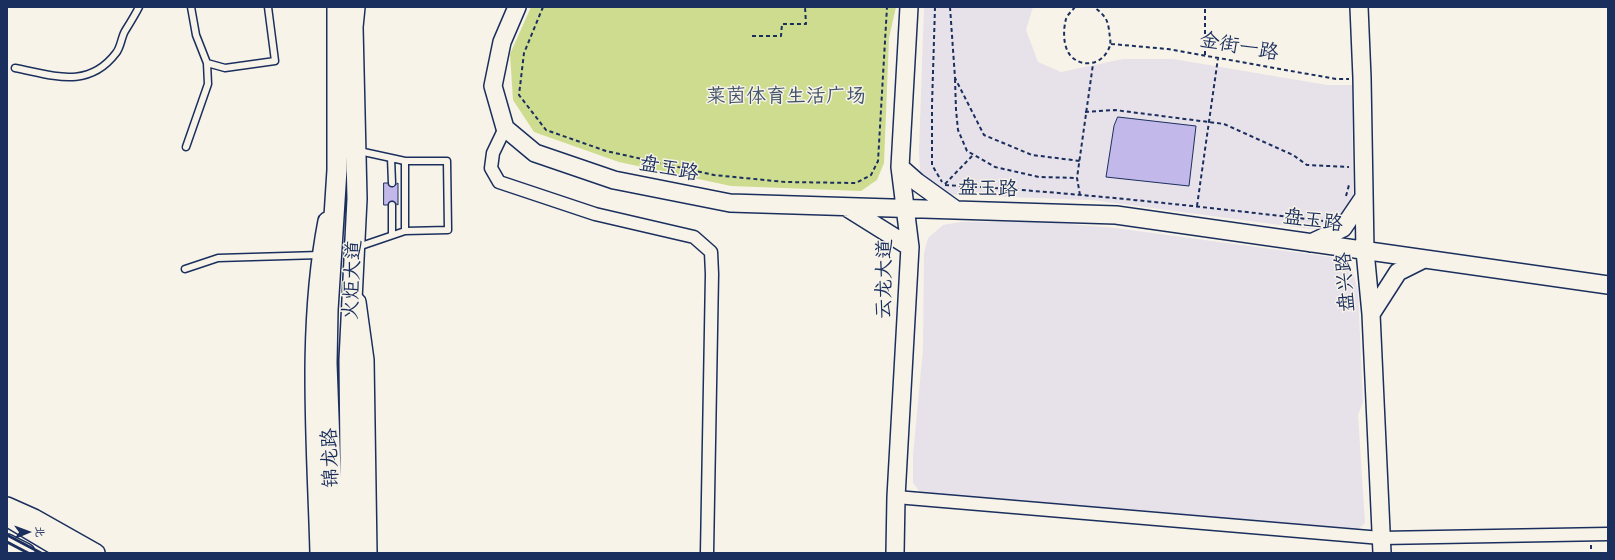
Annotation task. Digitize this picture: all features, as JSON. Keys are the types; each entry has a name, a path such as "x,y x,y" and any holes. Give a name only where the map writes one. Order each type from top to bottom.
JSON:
{"main road":[{"name":"火炬大道","path":"341,8 353,27 357,199 349,360 351,553"},
{"name":"火炬大道","path":"327,363 328,310 337,170 341,8"},
{"name":"锦龙路","path":"327,363 334,553"},
{"path":"7,516 69,553"}],"street":[{"path":"517,7 502,42 493,86 505,128 494,153 491,168 499,182 596,214 694,237 711,252 712,274 707,553"},
{"name":"云龙大道","path":"895,553 896,497 910,247 900,167 909,7"},
{"name":"盘兴路","path":"1359,7 1362,78 1365,251 1371,314 1382,546"},
{"name":"盘玉路","path":"505,128 535,153 614,180 730,203 1116,215 1608,285"},
{"path":"900,167 917,182 956,210"},
{"path":"319,553 313,363 320,255 337,170"},
{"path":"1311,243 1343,228 1364,197"},
{"path":"846,206 910,247"},
{"path":"1371,314 1398,272 1424,259"},
{"path":"353,274 365,360 368,553"},
{"path":"896,497 1382,546 1608,534"},
{"path":"7,506 34,518 96,553"}],"lane":[{"path":"15,68 65,78 78,78 92,74 105,65 117,53 124,32 139,7"},
{"path":"186,147 208,84 207,63 196,36 191,7"},
{"path":"207,63 225,68 276,61 268,7"},
{"path":"355,248 406,231 448,230 447,161 405,161 356,150"},
{"path":"391,158 392,183"},
{"path":"405,161 406,231"},
{"path":"392,205 392,235"},
{"path":"185,269 218,258 320,255"}],"path":[{"path":"542,7 524,53 519,96 546,130 606,151 714,175 785,182 848,183 856,183 870,175 878,161 887,7"},
{"path":"752,36 781,36 782,24 806,24 805,7"},
{"path":"935,7 932,98 932,165 944,185"},
{"path":"950,7 956,78 956,110 958,130 967,151 994,167 1039,177 1078,178"},
{"path":"1075,7 1066,19 1064,43 1070,55 1078,61 1093,64 1103,58 1111,44 1109,22 1094,7"},
{"path":"1205,7 1205,55"},
{"name":"金街一路","path":"1111,44 1168,49 1336,79 1362,78"},
{"path":"1198,206 1218,58"},
{"path":"1080,195 1078,178 1085,112 1093,64"},
{"path":"956,78 984,135 1032,155 1080,161"},
{"path":"1085,112 1115,110 1224,124 1293,155 1307,165 1343,168 1364,166"},
{"path":"944,185 973,155"},
{"path":"1345,200 1350,180"},
{"path":"944,185 1080,195 1198,206 1328,222"}],"shaded area":[{"path":"924,7 1033,7 1026,30 1038,62 1061,72 1123,59 1173,59 1327,85 1352,85 1353,197 1346,216 1331,228 1310,229 1092,200 954,195 932,187 920,172 919,151"},
{"path":"1035,221 1115,228 1331,257 1344,262 1353,272 1358,292 1363,402 1358,415 1365,523 1357,530 921,493 913,483 913,455 923,349 924,253 928,238 943,225 961,222"}],"green space":[{"name":"莱茵体育生活广场","path":"531,7 896,7 889,38 884,163 877,180 861,191 731,186 619,162 534,132 513,100 510,54"}],"building":[{"path":"1118,117 1196,126 1189,186 1106,177 1114,126"},
{"path":"384,183 388,183 392,187 398,183 398,205 392,201 388,205 384,205"}],"railway":[{"path":"7,535 41,553"},
{"path":"7,542 28,553"}]}
